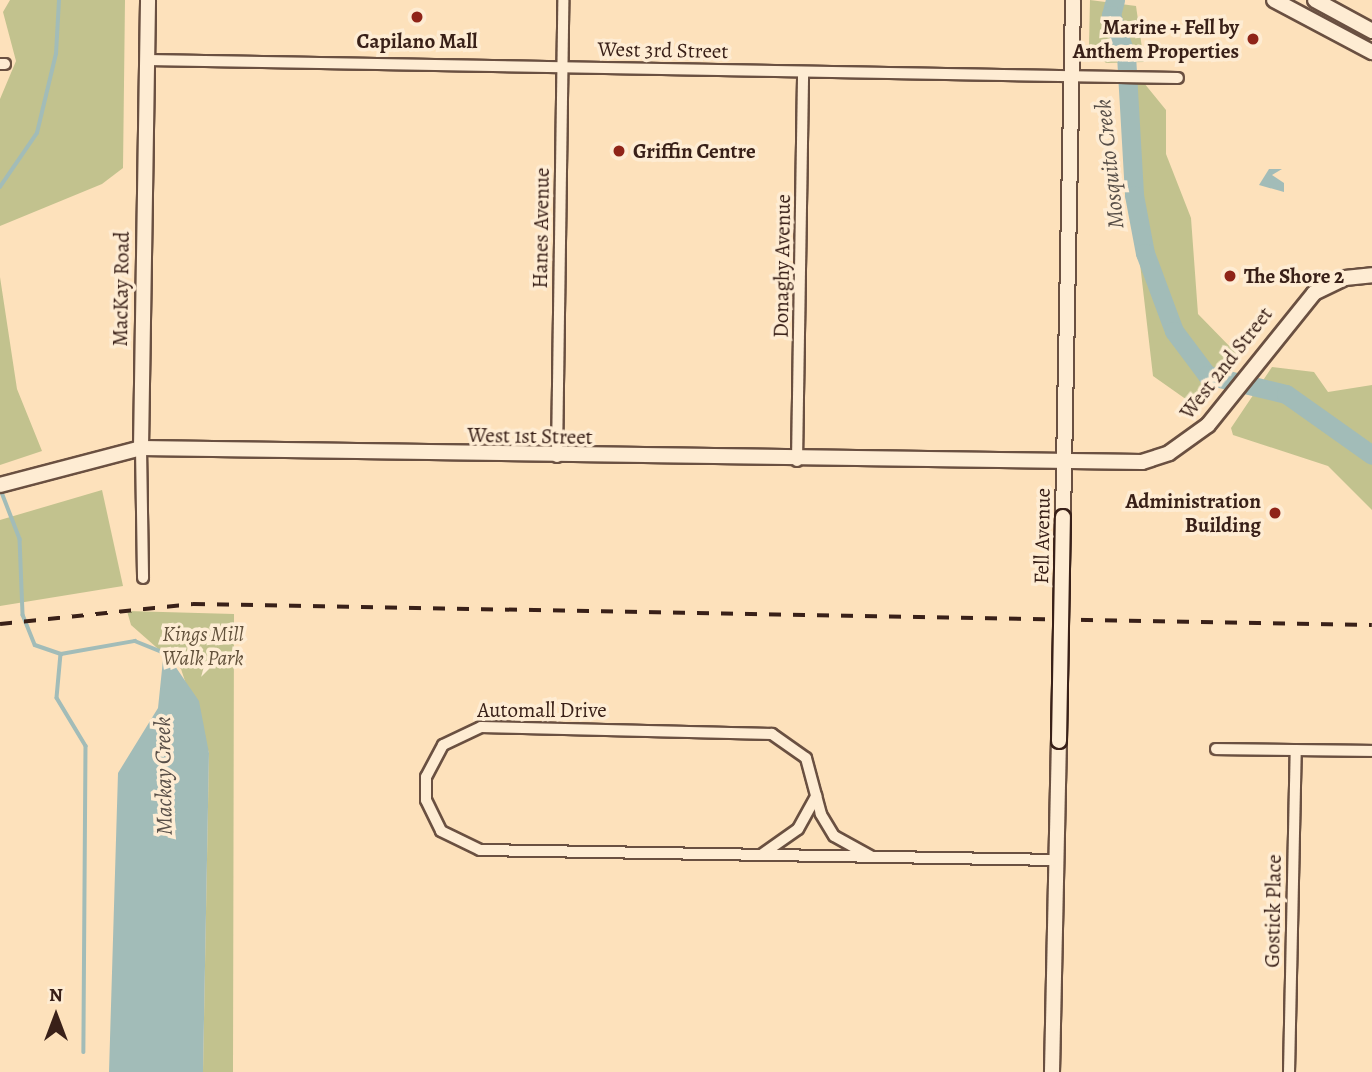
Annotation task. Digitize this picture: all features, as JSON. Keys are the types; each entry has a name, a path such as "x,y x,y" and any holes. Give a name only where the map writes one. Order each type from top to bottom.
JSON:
{"main road":[{"name":"MacKay Road","path":"141,448 148,0"},
{"name":"Fell Avenue","path":"1052,1072 1073,0"},
{"path":"1274,0 1372,52"},
{"path":"1315,0 1372,31"},
{"name":"West 2nd Street","path":"1064,463 1154,459 1196,436 1215,416 1262,352 1314,293 1345,278 1372,275"},
{"name":"West 1st Street","path":"4,484 141,448 797,462 1064,463"}],"street":[{"name":"Hanes Avenue","path":"557,457 563,0"},
{"name":"West 3rd Street","path":"147,60 1140,75 1178,78"},
{"name":"Donaghy Avenue","path":"797,462 803,72"},
{"name":"MacKay Road","path":"141,448 143,578"},
{"name":"Automall Drive","path":"872,857 834,836 816,796 812,770 797,748 758,731 481,727 443,745 426,777 428,807 441,831 480,850 872,857 1056,860"},
{"path":"1216,749 1372,751"},
{"name":"Gostick Place","path":"1289,1072 1296,750"},
{"path":"761,855 798,829 816,796"}],"green space":[{"path":"10,0 125,0 123,168 102,184 0,226 0,99 16,61 3,12"},
{"path":"1090,0 1136,6 1144,62 1106,63 1089,45"},
{"path":"1119,82 1144,83 1166,110 1166,154 1191,218 1198,314 1238,355 1197,407 1153,376"},
{"path":"0,277 17,389 42,451 0,465"},
{"path":"1272,367 1314,372 1328,392 1372,385 1372,510 1328,466 1233,435 1231,428"},
{"path":"102,490 123,586 0,606 0,520"},
{"name":"Kings Mill Walk Park","path":"127,611 234,614 233,1072 203,1072 209,753 181,669 131,625"}],"water":[{"path":"1269,169 1282,169 1272,175 1284,183 1284,192 1259,185"},
{"path":"164,650 199,701 209,753 203,1072 109,1072 118,773 158,708"}],"waterway":[{"name":"Mackay Creek","path":"0,187 37,133 56,54 59,0"},
{"name":"Mosquito Creek","path":"1115,0 1111,15 1126,55 1134,195 1145,253 1174,331 1207,375 1286,394 1372,455"},
{"name":"Mackay Creek","path":"1,490 20,539 23,615 35,645 61,654 135,641 165,653"},
{"path":"61,654 57,698 86,746 84,1052"}],"railway":[{"path":"0,624 193,604 1372,625"}],"place":[{"name":"Capilano Mall","path":"417,17"},
{"name":"Marine + Fell by Anthem Properties","path":"1253,39"},
{"name":"Griffin Centre","path":"619,151"},
{"name":"The Shore 2","path":"1230,276"},
{"name":"Administration Building","path":"1275,513"}]}
